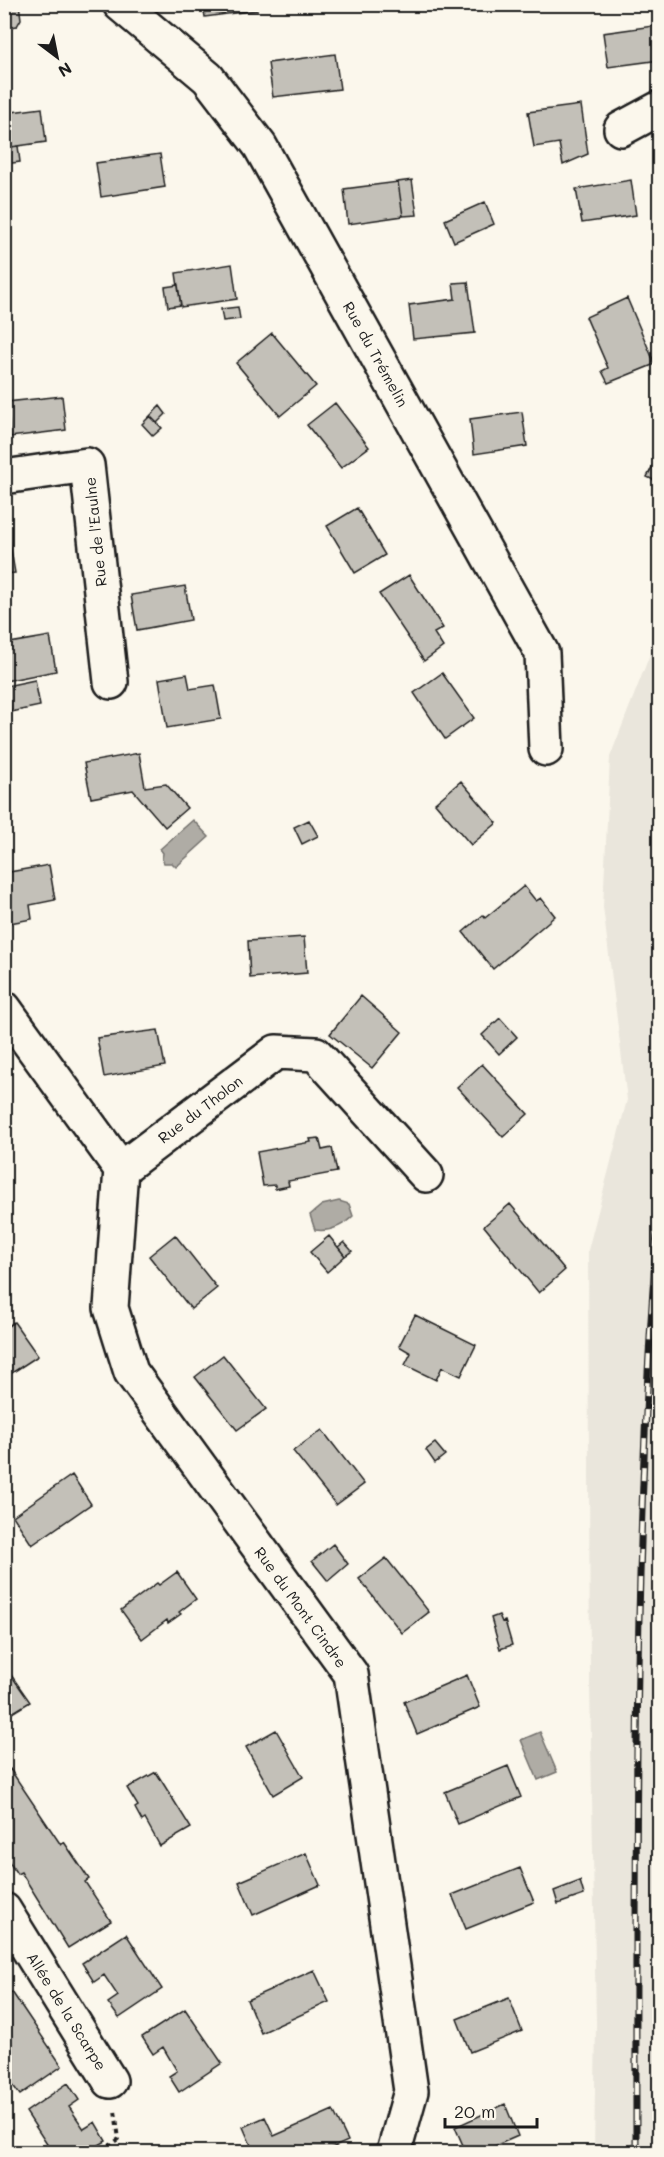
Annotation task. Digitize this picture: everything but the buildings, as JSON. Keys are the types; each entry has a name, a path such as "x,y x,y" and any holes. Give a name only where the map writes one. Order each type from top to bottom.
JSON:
{"street":[{"name":"Rue du Trémelin","path":"120,4 208,78 260,146 542,653 546,749"},
{"path":"621,129 660,108"},
{"name":"Rue de l'Eaulne","path":"4,477 87,465 111,682"},
{"path":"4,1008 121,1169"},
{"name":"Rue du Tholon","path":"121,1169 276,1052 316,1054 426,1175"},
{"name":"Rue du Mont Cindre","path":"121,1169 111,1308 131,1372 351,1674 411,2091 394,2152"},
{"name":"Allée de la Scarpe","path":"4,1910 110,2081"}],"path":[{"path":"101,2152 119,2139 110,2081"}],"shaded area":[{"path":"659,631 660,2152 594,2152 596,2023 590,1683 588,1250 627,1100 603,907 610,757"},
{"path":"193,820 209,837 176,867 172,863 164,863 160,849"},
{"path":"339,1201 349,1204 353,1216 336,1228 315,1230 310,1215 322,1205"},
{"path":"540,1732 557,1772 538,1780 521,1740"}],"railway":[{"path":"636,2152 636,1794 641,1555 651,1317 660,1197"}]}
